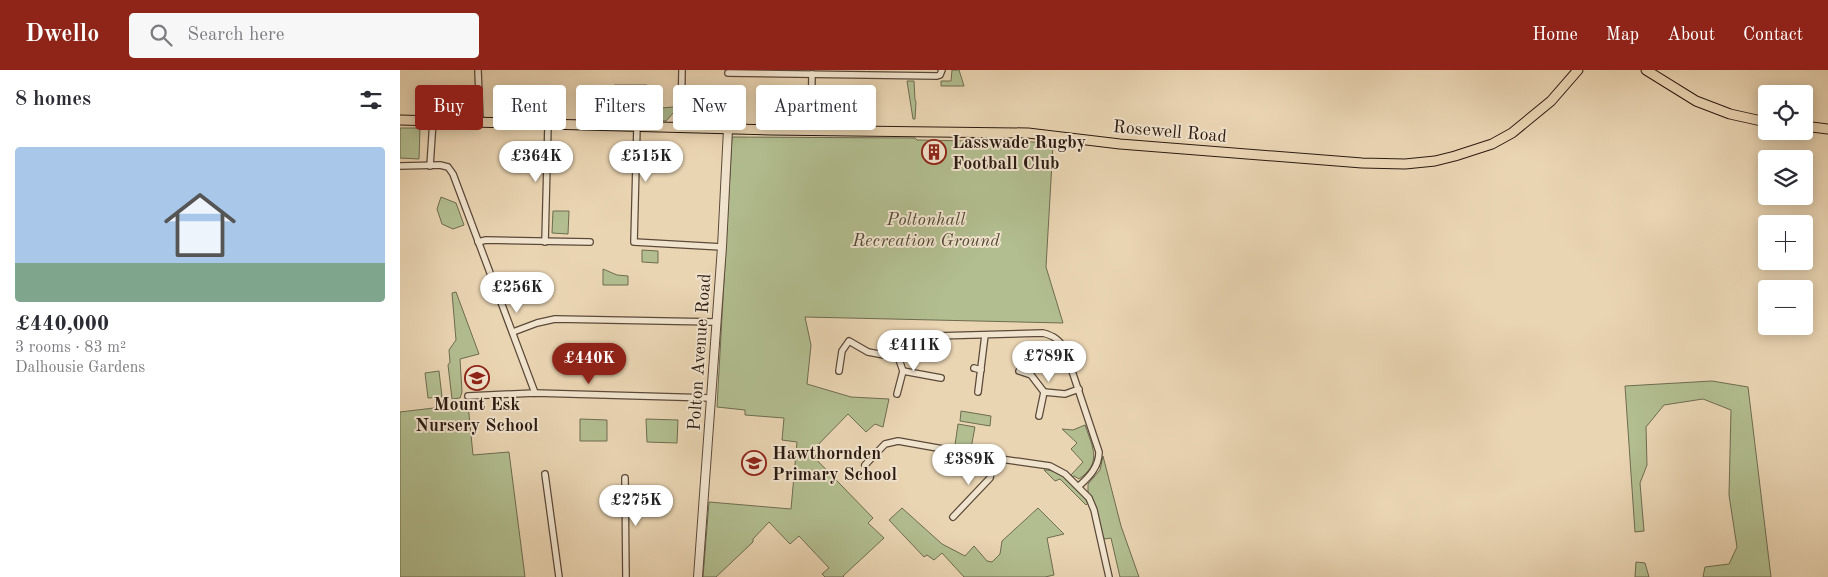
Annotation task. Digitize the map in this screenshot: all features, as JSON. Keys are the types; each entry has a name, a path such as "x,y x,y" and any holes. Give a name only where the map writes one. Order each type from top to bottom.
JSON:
{"main road":[{"name":"Rosewell Road","path":"811,130 1028,133 1120,144 1362,163 1405,164 1435,161 1455,156 1492,144 1512,134 1551,101 1578,70"},
{"path":"1646,70 1696,101 1730,114 1758,120"},
{"name":"Rosewell Road","path":"400,120 415,120"},
{"path":"1813,127 1828,128"}],"street":[{"path":"478,70 479,85"},
{"path":"682,70 682,85"},
{"path":"728,73 736,71 812,74 872,72 937,76 940,75 942,70"},
{"path":"812,74 812,85"},
{"path":"430,166 432,130"},
{"path":"545,242 548,130"},
{"path":"637,130 634,242 722,247"},
{"name":"Polton Avenue Road","path":"698,577 722,247 728,130"},
{"path":"400,166 445,166 453,174 535,393"},
{"path":"478,242 486,240 590,242"},
{"path":"513,332 555,318 716,322"},
{"path":"839,371 842,351 849,342 868,352 884,355 935,336 1043,333 1054,336 1062,343 1066,350 1099,452 1096,468 1079,486"},
{"path":"978,392 985,335"},
{"path":"896,351 903,372 898,394"},
{"path":"974,368 981,370"},
{"path":"1019,371 1031,375 1044,392 1065,394 1079,389"},
{"path":"903,372 942,378"},
{"path":"1039,416 1044,392"},
{"path":"468,396 535,393 711,398"},
{"path":"865,465 885,444 898,441 1050,466 1065,474 1089,498 1094,510 1109,577"},
{"path":"953,517 990,478 994,458"},
{"path":"545,474 559,577"},
{"path":"625,478 626,577"}],"green space":[{"path":"952,70 959,70 964,86 941,86 941,81 951,81"},
{"path":"907,81 914,81 915,119 913,119"},
{"path":"673,107 673,113 666,121 663,121 663,108"},
{"path":"400,128 420,130 419,159 400,158"},
{"name":"Poltonhall Recreation Ground","path":"732,137 915,138 917,140 970,141 968,138 1048,143 1053,145 1046,267 1063,323 805,317 811,345 807,384 851,397 889,399 883,427 875,424 866,432 848,414 810,453 873,518 868,523 884,538 844,577 825,577 822,574 829,568 799,536 790,544 769,522 753,539 753,542 716,577 703,577 709,502 791,509 797,442 782,440 784,418 745,415 745,410 717,407"},
{"path":"441,197 456,203 464,225 453,229 442,224 437,209"},
{"path":"553,211 569,211 568,234 552,233"},
{"path":"642,250 658,251 658,263 642,262"},
{"path":"603,269 617,275 628,276 628,285 603,285"},
{"path":"456,292 479,354 460,359 462,392 460,398 452,399 448,365 450,362 449,350 456,340 452,293"},
{"path":"439,371 442,397 428,398 425,373"},
{"path":"1712,381 1748,387 1771,577 1703,577 1705,567 1729,564 1737,547 1729,495 1731,410 1703,399 1664,405 1646,427 1647,465 1640,483 1644,531 1635,532 1625,386"},
{"path":"468,404 473,455 509,452 525,577 400,577 400,412"},
{"path":"961,411 991,416 990,426 960,421"},
{"path":"580,419 607,420 607,441 580,441"},
{"path":"646,419 678,420 677,443 647,442"},
{"path":"958,424 975,427 971,448 955,445"},
{"path":"1085,425 1094,455 1091,467 1079,479 1071,475 1083,462 1071,449 1077,443 1062,429 1073,430"},
{"path":"1103,456 1121,526 1139,577 1120,577 1111,538 1105,539 1102,536 1088,493 1088,484 1100,470"},
{"path":"1044,470 1063,476 1075,486 1088,503 1086,505 1060,479 1055,481"},
{"path":"902,508 942,544 965,556 974,546 987,561 992,562 1000,554 1002,541 1038,508 1064,534 1047,538 1054,575 1045,577 964,577 942,553 934,560 927,555 924,557 889,520"},
{"path":"1636,562 1645,563 1649,577 1635,577"}],"place":[{"name":"Lasswade Rugby Football Club","path":"934,152"},
{"name":"Mount Esk Nursery School","path":"477,378"},
{"name":"Hawthornden Primary School","path":"754,463"}]}
